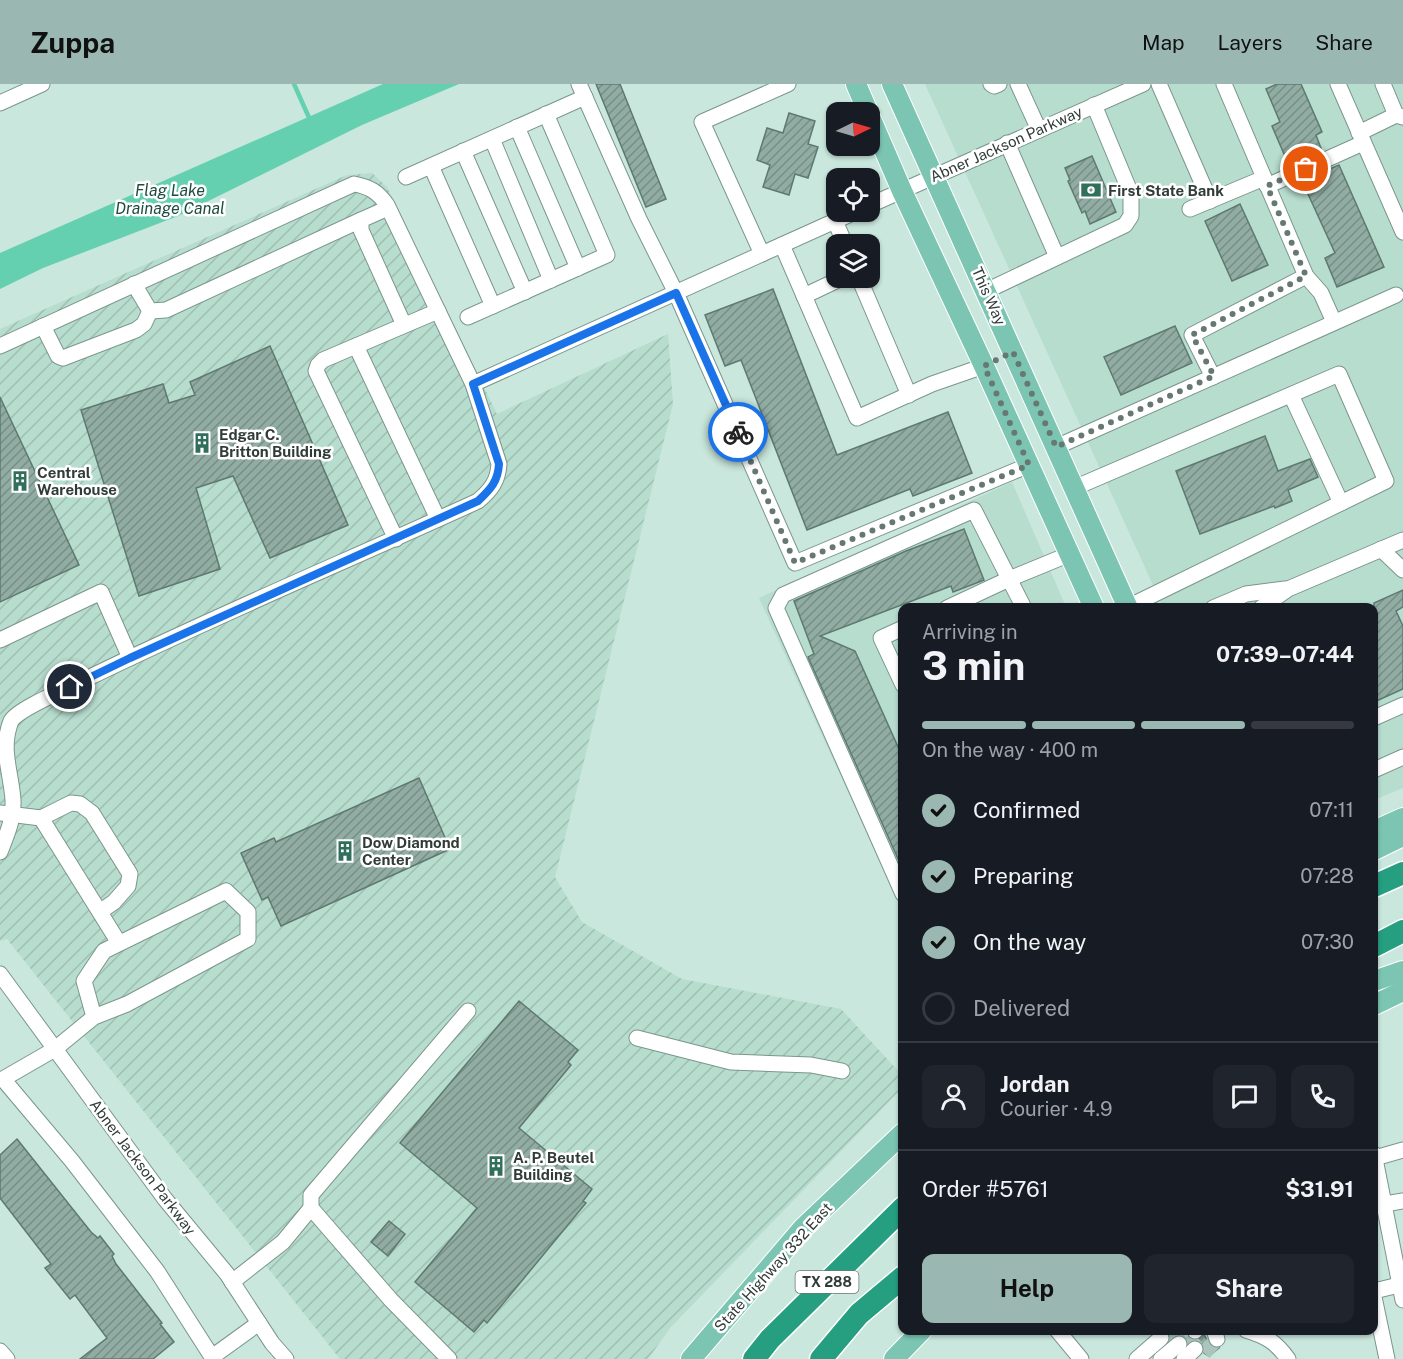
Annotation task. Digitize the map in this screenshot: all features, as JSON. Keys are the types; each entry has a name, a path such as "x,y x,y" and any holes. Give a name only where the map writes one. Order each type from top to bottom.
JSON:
{"highway":[{"path":"1378,884 1403,873"},
{"path":"1378,944 1403,931"},
{"name":"TX 288","path":"754,1359 770,1339 898,1213"},
{"name":"TX 288","path":"821,1359 859,1314 898,1281"},
{"path":"749,1359 770,1339"}],"main road":[{"path":"856,84 864,102"},
{"name":"This Way","path":"892,84 1126,603"},
{"path":"880,140 1092,603"},
{"path":"984,366 1013,352"},
{"path":"1378,829 1403,818"},
{"path":"1378,848 1403,836"},
{"path":"1378,980 1403,971"},
{"path":"1378,1003 1403,991"},
{"name":"State Highway 332 East","path":"692,1359 804,1228 898,1137"},
{"path":"894,1359 917,1335"}],"street":[{"path":"0,103 42,84"},
{"path":"762,254 702,122 788,84"},
{"path":"991,84 994,86 999,84"},
{"path":"1018,84 1038,130"},
{"name":"Abner Jackson Parkway","path":"880,201 1143,84"},
{"path":"1159,84 1210,201"},
{"path":"1224,84 1306,276 1321,293 1334,322"},
{"path":"1338,84 1361,138 1399,212 1403,232"},
{"path":"1191,210 1266,182 1361,138 1400,116 1383,84"},
{"path":"406,177 546,114 582,90 639,219 676,293 795,563 1029,465"},
{"path":"986,291 1125,225 1131,216 1131,194 1094,105"},
{"path":"468,317 607,255 546,114"},
{"path":"517,128 578,268"},
{"path":"492,139 551,280"},
{"path":"1007,143 1057,257"},
{"path":"463,152 525,292"},
{"path":"431,166 493,306"},
{"path":"0,346 354,184 369,187 379,194 388,208 473,384 499,464 499,474 493,488 478,501 130,658 31,706 13,718 2,740 13,799 6,815"},
{"path":"150,311 166,310 388,208"},
{"path":"361,220 361,230 404,325"},
{"path":"473,384 831,222"},
{"path":"782,245 857,418 984,366"},
{"path":"1214,376 1192,335 1306,276"},
{"path":"134,284 150,311"},
{"path":"804,296 826,286"},
{"path":"864,288 909,395"},
{"path":"1056,447 1396,295"},
{"path":"43,326 57,356 63,358 136,330 144,324 150,311"},
{"path":"396,539 316,371 323,360 438,311"},
{"path":"356,346 438,519"},
{"path":"1074,488 1339,374 1386,481 1136,603"},
{"path":"1291,395 1341,503"},
{"path":"898,883 776,608 783,595 974,510 1021,603"},
{"path":"1268,603 1288,589 1403,540"},
{"path":"1381,549 1403,570"},
{"path":"958,603 1070,554"},
{"path":"1225,603 1246,594 1288,589"},
{"path":"0,640 101,592 130,658"},
{"path":"898,630 882,638 898,672"},
{"path":"1378,716 1403,705"},
{"path":"1378,768 1403,757"},
{"path":"6,815 41,818 71,803 80,804 92,813 130,874 128,886 114,902 101,911"},
{"path":"0,852 11,825 6,815"},
{"path":"41,818 119,943"},
{"path":"94,1017 84,981 104,951 226,891 248,912 248,939 127,1004 94,1017 55,1049 2,1080 72,1161 157,1271 211,1358 259,1323"},
{"name":"Abner Jackson Parkway","path":"0,974 165,1199 232,1282 286,1359"},
{"path":"232,1282 283,1242 311,1208 311,1195 468,1011"},
{"path":"637,1038 731,1062 811,1065 842,1071"},
{"path":"1378,1155 1403,1150"},
{"path":"1378,1181 1385,1204 1402,1290 1378,1291"},
{"path":"1385,1204 1403,1201"},
{"path":"311,1208 391,1300 449,1359"},
{"path":"1378,1316 1387,1359"},
{"path":"1061,1335 1081,1359"},
{"path":"1262,1335 1279,1345 1288,1359"},
{"path":"1137,1359 1185,1349"},
{"path":"1147,1359 1185,1349"},
{"path":"1161,1359 1185,1349"},
{"path":"1171,1359 1185,1349"},
{"path":"0,1351 7,1359"}],"shaded area":[{"path":"925,84 1403,84 1403,788 1378,798 1378,603 1161,603"},
{"path":"372,173 387,187 497,414 668,334 673,404 555,877 582,922 682,979 841,1009 898,1071 898,1092 671,1327 648,1359 340,1359 7,939 0,941 0,329 347,175"},
{"path":"1012,482 1064,603 898,603 898,901 759,598"}],"water":[{"name":"Flag Lake Drainage Canal","path":"383,84 459,84 362,125 178,216 43,268 0,289 0,253"}],"building":[{"path":"596,84 620,84 666,199 646,207"},
{"path":"1277,84 1301,84 1322,132 1316,135 1322,151 1297,162 1292,150 1284,154 1272,126 1280,122 1266,89"},
{"path":"789,113 815,121 808,144 818,147 808,178 795,174 789,195 763,187 770,165 757,160 767,128 783,133"},
{"name":"First State Bank","path":"1092,156 1116,212 1090,224 1085,211 1082,213 1065,168"},
{"path":"1339,165 1384,267 1337,287 1325,258 1335,253 1302,181"},
{"path":"1240,204 1268,265 1232,281 1205,221"},
{"path":"773,289 837,455 948,412 972,473 913,496 910,489 807,530 741,360 725,366 705,315"},
{"path":"1175,326 1192,363 1121,395 1104,357"},
{"name":"Edgar C. Britton Building","path":"270,346 348,525 270,558 233,476 196,488 220,569 139,596 81,410 163,384 169,403 195,395 190,382"},
{"name":"Central Warehouse","path":"0,397 79,565 0,602"},
{"path":"1265,436 1278,471 1310,459 1318,477 1288,490 1292,501 1200,534 1176,471"},
{"path":"964,529 984,580 953,592 951,586 906,603 898,603 898,606 820,636 855,651 898,747 898,859 808,657 814,654 794,601 906,551"},
{"path":"1403,590 1403,607 1396,611 1403,626 1403,689 1378,700 1378,603 1374,603"},
{"name":"Dow Diamond Center","path":"419,778 450,849 281,926 268,897 262,900 241,853 274,838 276,842"},
{"name":"A. P. Beutel Building","path":"519,1001 578,1050 568,1062 571,1065 519,1128 592,1189 583,1201 586,1203 487,1323 484,1320 474,1332 415,1282 477,1208 400,1143"},
{"path":"17,1139 91,1232 98,1238 100,1236 114,1254 112,1256 116,1264 174,1342 153,1359 80,1359 107,1338 75,1295 70,1299 45,1268 51,1264 0,1198 0,1155"},
{"path":"389,1221 405,1234 388,1256 371,1242"},
{"path":"1204,1335 1210,1346 1219,1348 1209,1356 1204,1353 1204,1346 1198,1340"}],"waterway":[{"path":"294,84 311,122"}],"tunnel":[{"path":"1170,1341 1178,1335"},
{"path":"1186,1347 1201,1335"},
{"path":"1204,1353 1217,1339"}],"way so far":[{"path":"738,432 795,563 1029,465 984,366 1013,352 1056,447 1214,376 1192,335 1306,276 1267,186 1306,169"}],"place":[{"name":"First State Bank","path":"1091,190"},
{"name":"Edgar C. Britton Building","path":"202,443"},
{"name":"Central Warehouse","path":"20,481"},
{"name":"Dow Diamond Center","path":"345,851"},
{"name":"A. P. Beutel Building","path":"496,1166"}],"route":[{"path":"70,687 478,501 493,488 499,474 499,464 473,384 676,293 738,432"}]}
